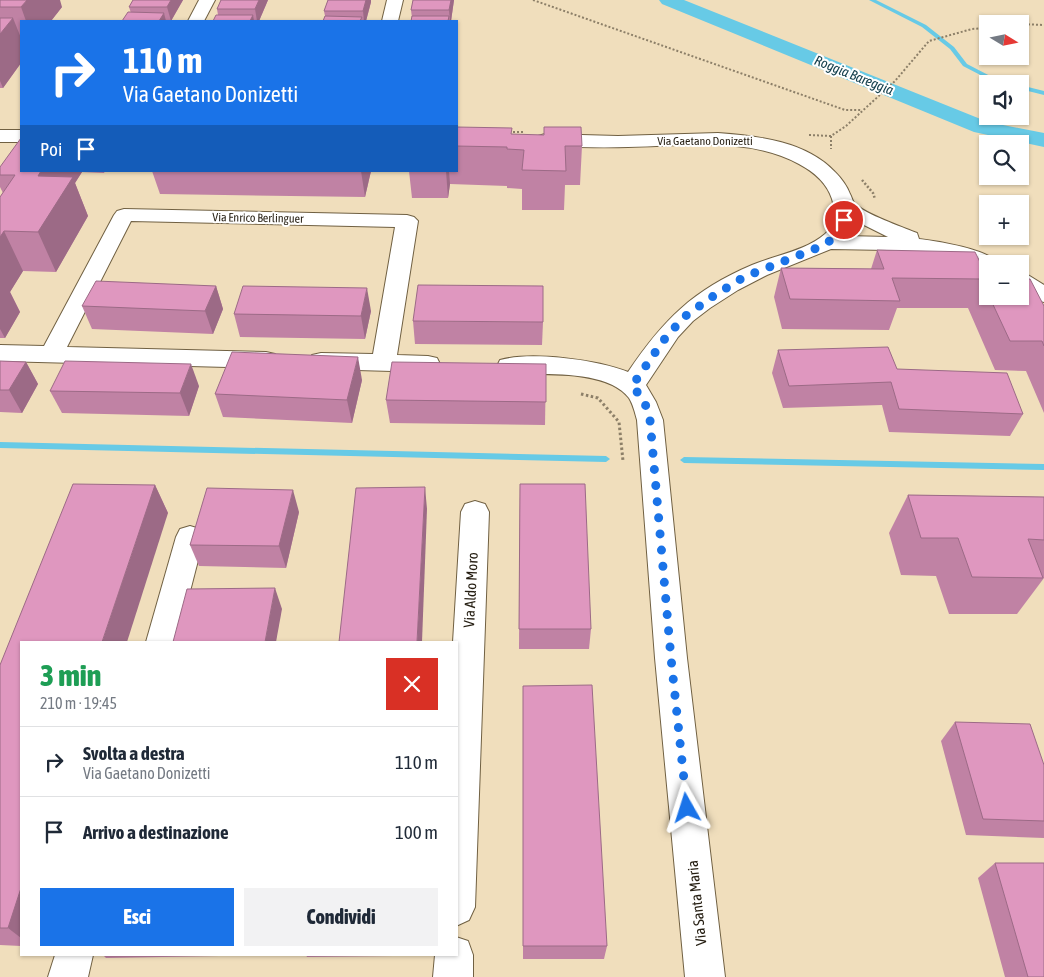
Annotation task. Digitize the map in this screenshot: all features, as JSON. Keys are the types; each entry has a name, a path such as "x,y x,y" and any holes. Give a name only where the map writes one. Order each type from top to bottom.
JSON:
{"street":[{"path":"197,20 207,0"},
{"path":"390,20 395,0"},
{"path":"0,136 20,136"},
{"name":"Via Gaetano Donizetti","path":"528,140 618,142 711,139 759,142 797,155 822,169 839,190 844,206"},
{"path":"489,366 565,368 602,372 619,377 632,386 663,341 684,317 744,277 834,238 844,220 846,212 844,206"},
{"path":"844,206 870,221 941,250"},
{"name":"Via Enrico Berlinguer","path":"52,355 124,215 407,221 384,362"},
{"path":"826,243 917,245 979,260"},
{"path":"1029,286 1044,295"},
{"path":"0,353 451,364"},
{"name":"Via Santa Maria","path":"632,386 644,400 650,420 671,658 705,977"},
{"name":"Via Aldo Moro","path":"458,865 475,512"},
{"path":"161,641 190,537"},
{"path":"68,977 74,956"},
{"path":"453,977 454,956"}],"path":[{"path":"533,0 845,110 863,110"},
{"path":"1029,24 1044,25"},
{"path":"831,136 846,126 895,81 930,41 979,30"}],"building":[{"path":"0,0 27,0 21,7 0,7"},
{"path":"133,0 171,0 167,7 129,7"},
{"path":"221,0 259,0 255,9 217,9"},
{"path":"328,0 366,0 363,11 324,11"},
{"path":"413,0 451,0 449,10 411,10"},
{"path":"128,12 164,13 160,20 123,20"},
{"path":"216,15 253,15 250,20 214,20"},
{"path":"325,16 362,17 360,20 323,20"},
{"path":"412,16 449,16 448,20 411,20"},
{"path":"0,18 13,18 0,34"},
{"path":"458,127 512,128 511,134 544,135 544,127 581,127 582,146 565,146 566,171 522,170 524,150 507,149 507,147 458,146"},
{"path":"20,139 20,172 40,172 38,176 73,177 38,232 4,231 0,237 0,197 15,175 0,175 0,167"},
{"path":"877,250 975,252 979,260 979,279 892,278 900,301 790,299 781,268 884,269"},
{"path":"1030,279 1044,306 1044,346 1042,341 1010,341 993,305 1029,305"},
{"path":"96,281 216,286 205,311 82,306"},
{"path":"418,285 543,286 543,322 413,321"},
{"path":"243,286 367,288 361,316 234,314"},
{"path":"888,347 897,369 1007,373 1023,414 899,409 891,382 789,386 778,350"},
{"path":"232,352 358,357 347,400 215,394"},
{"path":"0,361 26,362 9,390 0,390"},
{"path":"65,361 191,364 180,393 50,391"},
{"path":"392,362 546,364 546,402 386,400"},
{"path":"73,484 155,485 102,641 20,641 20,891 8,928 0,928 0,665"},
{"path":"520,484 585,484 591,629 519,629"},
{"path":"425,487 417,641 339,641 356,488"},
{"path":"207,488 293,490 279,546 190,545"},
{"path":"908,495 1044,497 1044,540 1028,539 1043,578 972,577 958,538 921,538"},
{"path":"275,588 265,641 173,641 187,589"},
{"path":"592,685 607,946 523,946 523,686"},
{"path":"955,722 1030,724 1044,765 1044,821 983,819"},
{"path":"995,863 1044,863 1044,977 1028,977"}],"waterway":[{"name":"Roggia Bareggia","path":"668,0 982,127 1044,140"},
{"path":"872,0 924,26 952,48 965,65 984,75"},
{"path":"1029,89 1044,93"},
{"path":"0,445 606,459"},
{"path":"684,460 1044,467"}],"route":[{"path":"687,808 671,658 650,420 644,400 632,386 663,341 684,317 744,277 775,263 822,246 834,238 844,220"}]}
